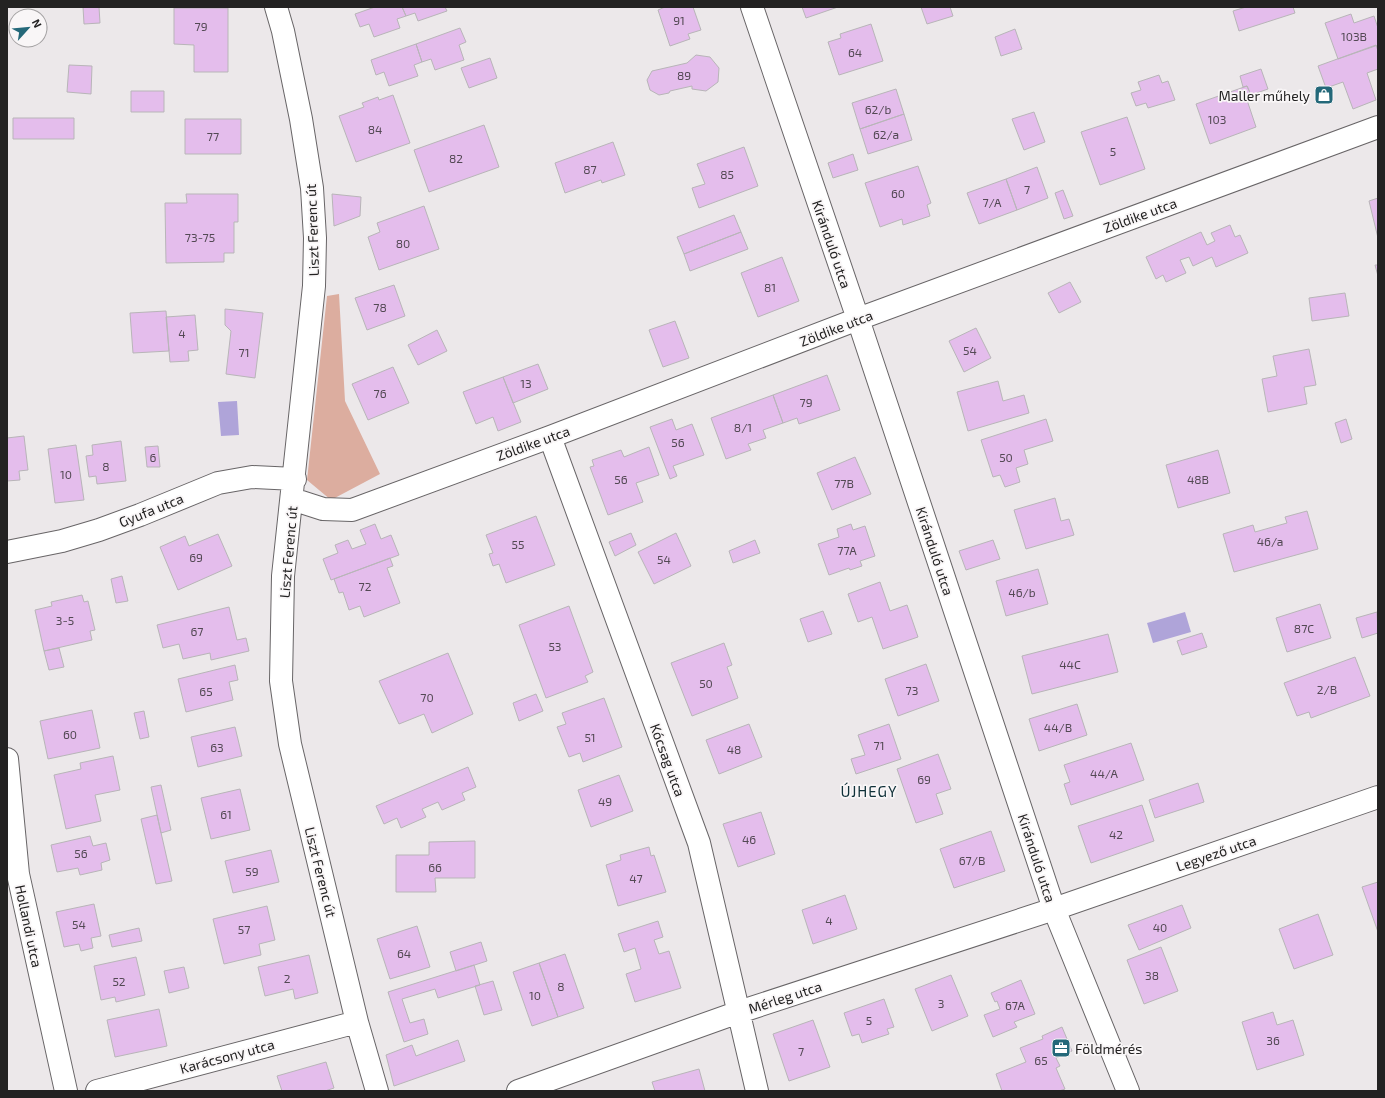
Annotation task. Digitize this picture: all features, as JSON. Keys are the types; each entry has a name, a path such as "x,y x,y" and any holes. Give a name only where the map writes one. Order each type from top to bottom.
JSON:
{"street":[{"name":"Liszt Ferenc út","path":"276,7 283,31 301,119 312,188 315,238 314,286 284,576 281,681 290,744 358,1022 377,1091"},
{"name":"Kiránduló utca","path":"752,7 1054,909 1128,1091"},
{"name":"Zöldike utca","path":"294,489 323,509 352,510 1378,127"},
{"name":"Kócsag utca","path":"550,437 699,843 757,1091"},
{"name":"Gyufa utca","path":"7,552 62,541 99,530 218,483 252,477 294,489"},
{"name":"Hollandi utca","path":"7,759 18,874 66,1091"},
{"name":"Legyező utca","path":"1054,909 1378,798"},
{"name":"Mérleg utca","path":"518,1091 739,1012 1054,909"},
{"name":"Karácsony utca","path":"98,1091 358,1022"}],"shaded area":[{"path":"339,294 345,401 380,474 331,500 307,480 327,296"},
{"path":"237,401 239,435 221,436 218,402"},
{"path":"1185,612 1191,632 1153,643 1147,623"}],"building":[{"path":"83,7 99,7 100,23 84,24"},
{"path":"375,7 402,7 406,16 397,19 400,28 374,37 369,24 360,27 355,14"},
{"path":"402,7 445,7 447,11 418,21 415,13 406,16"},
{"path":"665,7 693,7 701,30 688,34 690,39 670,46 658,10"},
{"path":"802,7 838,7 806,18"},
{"path":"921,7 950,7 953,16 927,24"},
{"path":"1246,7 1293,7 1295,13 1239,31 1233,11"},
{"path":"174,8 228,8 228,72 194,72 194,45 174,44"},
{"path":"1351,14 1354,23 1374,16 1378,28 1378,45 1338,59 1325,23"},
{"path":"871,24 883,61 839,75 828,42 841,38 840,34"},
{"path":"460,28 466,42 459,45 464,60 435,70 431,59 422,62 416,44"},
{"path":"1015,29 1022,49 1001,56 995,37"},
{"path":"416,44 422,62 414,65 418,76 389,86 384,72 376,75 371,60"},
{"path":"1376,45 1378,51 1378,69 1367,73 1376,100 1353,109 1343,82 1326,88 1318,66"},
{"path":"696,55 710,57 719,68 718,82 706,91 692,89 692,86 659,95 650,90 647,80 652,71 687,63"},
{"path":"490,58 497,78 469,88 461,68"},
{"path":"69,65 92,66 91,94 67,92"},
{"path":"1261,69 1268,89 1251,95 1247,86 1243,87 1240,76"},
{"path":"1159,75 1162,83 1168,81 1175,100 1148,108 1146,103 1136,106 1131,93 1141,90 1138,82"},
{"path":"1247,86 1251,95 1246,97 1256,127 1210,144 1196,104"},
{"path":"896,89 904,114 860,129 852,103"},
{"path":"131,91 164,91 164,112 131,112"},
{"path":"393,95 410,143 356,162 339,116 364,107 362,103 378,97 379,100"},
{"path":"1034,112 1045,142 1024,150 1012,119"},
{"path":"904,114 912,140 868,154 860,129"},
{"path":"1127,117 1145,169 1100,185 1081,132"},
{"path":"13,118 74,118 74,139 13,139"},
{"path":"185,119 241,119 241,154 185,154"},
{"path":"484,125 499,167 429,192 414,150"},
{"path":"613,142 625,175 602,183 601,180 565,193 555,163"},
{"path":"744,147 758,186 699,208 692,188 705,184 697,164"},
{"path":"853,154 858,170 833,178 828,163"},
{"path":"918,166 931,203 927,205 930,216 903,225 902,219 880,227 865,183"},
{"path":"1037,167 1048,198 1017,210 1006,179"},
{"path":"1006,179 1017,210 979,224 967,193"},
{"path":"1063,190 1073,216 1064,219 1055,193"},
{"path":"186,194 238,194 238,222 234,222 234,253 224,253 224,262 166,263 165,203 187,203"},
{"path":"332,194 361,197 360,216 334,226"},
{"path":"1378,198 1378,238 1369,201"},
{"path":"424,206 439,249 379,270 368,237 380,232 377,223"},
{"path":"734,215 741,232 684,254 677,237"},
{"path":"1230,225 1235,237 1240,235 1248,253 1216,267 1212,257 1193,266 1189,257 1180,260 1186,273 1166,282 1163,275 1156,279 1146,257 1201,232 1207,245 1215,241 1211,233"},
{"path":"741,232 748,249 690,271 684,254"},
{"path":"782,257 799,301 758,317 741,273"},
{"path":"1375,265 1378,265 1378,276"},
{"path":"1070,282 1081,302 1059,313 1048,293"},
{"path":"394,285 405,316 367,330 355,298"},
{"path":"1345,293 1349,316 1312,321 1309,298"},
{"path":"225,309 263,313 255,378 226,374 231,331 225,325"},
{"path":"166,311 169,351 133,353 130,313"},
{"path":"195,315 198,350 188,351 189,361 170,362 166,317"},
{"path":"675,321 689,358 663,367 649,330"},
{"path":"976,328 991,358 964,372 949,341"},
{"path":"437,330 447,351 418,365 408,345"},
{"path":"1309,349 1316,385 1304,387 1307,404 1268,412 1262,379 1277,376 1273,356"},
{"path":"538,364 548,389 513,403 503,377"},
{"path":"393,367 409,403 368,420 352,384"},
{"path":"827,375 840,410 799,424 797,418 783,423 773,395"},
{"path":"503,377 521,422 498,431 493,417 476,424 463,392"},
{"path":"998,381 1003,401 1024,395 1029,413 968,431 957,392"},
{"path":"773,395 783,423 763,430 766,438 748,444 751,450 726,459 711,418"},
{"path":"672,419 676,430 692,424 704,455 673,466 677,476 670,479 650,427"},
{"path":"1046,419 1053,441 1024,450 1028,464 1016,468 1020,482 1005,487 1000,475 993,477 981,440"},
{"path":"1346,419 1352,439 1341,443 1335,423"},
{"path":"24,436 28,470 19,471 20,480 7,481 7,438"},
{"path":"121,441 126,481 97,484 96,476 89,477 86,456 93,455 92,445"},
{"path":"76,445 84,500 55,503 48,449"},
{"path":"158,446 160,467 147,467 145,447"},
{"path":"649,447 659,475 636,483 643,502 608,515 590,467 594,466 592,460 621,450 624,457"},
{"path":"1218,450 1230,493 1178,508 1166,465"},
{"path":"855,457 871,494 832,510 817,473"},
{"path":"1055,498 1061,521 1069,519 1074,535 1026,549 1014,510"},
{"path":"1307,511 1318,549 1234,572 1223,534 1253,525 1255,532 1287,523 1285,517"},
{"path":"536,516 555,565 506,583 499,564 493,566 489,554 493,553 486,535"},
{"path":"375,524 381,539 391,535 399,555 331,580 323,559 338,553 335,545 348,540 352,549 366,544 360,530"},
{"path":"851,524 853,530 865,526 875,556 860,561 862,566 850,570 849,568 829,575 818,544 839,537 837,529"},
{"path":"631,533 636,545 615,556 609,542"},
{"path":"676,533 691,566 654,584 638,552"},
{"path":"218,534 232,566 178,590 160,547 185,536 189,546"},
{"path":"755,540 760,553 733,563 729,551"},
{"path":"993,540 1000,559 966,570 959,551"},
{"path":"390,558 393,566 387,568 400,603 364,617 360,606 349,610 343,592 339,593 334,579"},
{"path":"1038,569 1048,604 1006,616 996,581"},
{"path":"122,576 128,601 116,603 111,579"},
{"path":"880,582 890,611 907,605 918,637 883,649 872,617 858,622 848,594"},
{"path":"82,595 84,602 88,601 95,630 90,631 92,640 44,651 35,610 52,606 51,602"},
{"path":"1320,604 1331,638 1287,652 1276,618"},
{"path":"569,606 593,672 585,676 588,682 546,698 519,625"},
{"path":"229,607 237,640 246,638 249,651 211,660 210,653 183,659 179,644 163,648 157,625"},
{"path":"823,611 832,634 808,642 800,619"},
{"path":"1377,612 1378,633 1362,638 1356,618"},
{"path":"1202,633 1207,647 1182,655 1177,641"},
{"path":"1108,634 1118,672 1032,694 1022,656"},
{"path":"724,643 732,665 727,667 738,698 692,716 671,663"},
{"path":"59,648 64,667 49,670 44,651"},
{"path":"448,653 473,714 432,733 424,714 399,724 379,681"},
{"path":"1355,657 1370,696 1311,718 1309,712 1297,716 1284,683"},
{"path":"926,664 939,701 898,716 885,679"},
{"path":"235,665 238,680 229,682 233,700 186,712 178,679"},
{"path":"536,694 543,711 519,721 513,703"},
{"path":"604,698 622,747 583,762 580,753 569,757 557,727 566,724 562,713"},
{"path":"1077,704 1087,735 1039,751 1029,719"},
{"path":"92,710 100,748 48,759 40,721"},
{"path":"144,711 149,737 140,739 134,713"},
{"path":"749,724 762,757 719,774 706,740"},
{"path":"889,724 901,759 856,774 851,759 865,755 858,735"},
{"path":"235,727 242,756 198,767 191,737"},
{"path":"1131,743 1144,780 1071,805 1064,784 1070,782 1064,765"},
{"path":"938,754 951,789 936,794 943,814 916,823 897,769"},
{"path":"113,756 120,790 95,795 101,821 66,829 54,775 81,769 80,763"},
{"path":"468,767 476,787 462,793 465,800 442,810 438,802 422,809 426,817 401,828 397,818 384,824 376,806"},
{"path":"619,775 633,811 591,827 578,790"},
{"path":"1198,783 1204,802 1155,818 1149,800"},
{"path":"161,785 171,830 161,833 151,787"},
{"path":"240,789 250,830 211,839 201,798"},
{"path":"1142,805 1154,841 1091,863 1078,826"},
{"path":"761,812 775,854 738,867 723,824"},
{"path":"157,815 172,881 156,884 141,819"},
{"path":"991,831 1005,871 954,888 940,849"},
{"path":"90,836 93,846 106,843 110,860 101,863 102,870 80,875 78,868 57,872 51,845"},
{"path":"475,841 475,878 435,878 436,892 396,892 396,855 429,855 429,842"},
{"path":"649,847 651,856 654,855 666,892 618,906 606,865 621,860 620,855"},
{"path":"271,850 279,882 233,893 225,861"},
{"path":"1378,882 1378,932 1362,887"},
{"path":"845,895 857,929 813,944 802,910"},
{"path":"94,904 101,936 91,938 93,948 81,951 79,944 64,947 56,912"},
{"path":"1182,905 1191,928 1139,950 1128,925"},
{"path":"267,906 275,940 259,944 261,955 224,964 213,919"},
{"path":"1318,914 1333,955 1294,969 1279,929"},
{"path":"658,921 663,937 654,940 659,954 669,951 681,988 635,1002 626,974 641,969 635,948 624,952 618,934"},
{"path":"417,926 430,967 390,979 377,939"},
{"path":"139,928 142,941 112,947 109,935"},
{"path":"481,942 487,961 456,971 450,952"},
{"path":"1161,947 1178,991 1144,1004 1127,960"},
{"path":"565,954 584,1008 558,1017 539,963"},
{"path":"309,955 318,993 295,999 293,989 265,996 258,967"},
{"path":"136,957 145,995 116,1002 115,997 101,1000 94,966"},
{"path":"539,963 558,1017 532,1026 513,972"},
{"path":"474,965 480,985 438,998 435,989 402,999 410,1023 424,1019 428,1034 404,1042 388,992"},
{"path":"184,967 189,988 169,993 164,971"},
{"path":"951,975 968,1016 932,1031 915,989"},
{"path":"1021,980 1035,1014 1014,1022 1017,1027 993,1037 984,1015 1000,1009 997,1001 995,1002 991,993"},
{"path":"493,981 502,1010 484,1015 475,986"},
{"path":"884,999 894,1027 887,1029 889,1034 862,1043 859,1034 852,1036 844,1013"},
{"path":"159,1009 167,1046 115,1057 107,1020"},
{"path":"1273,1012 1277,1025 1293,1020 1304,1055 1257,1070 1242,1022"},
{"path":"813,1020 830,1067 789,1081 773,1034"},
{"path":"1062,1027 1072,1051 1056,1058 1060,1066 1056,1068 1065,1089 1059,1091 1002,1091 996,1074 1026,1062 1020,1048 1043,1039 1042,1036"},
{"path":"458,1040 465,1061 394,1086 386,1055 412,1045 416,1056"},
{"path":"326,1062 334,1088 325,1091 282,1091 277,1076"},
{"path":"699,1069 705,1091 655,1091 652,1082"}],"place":[{"name":"Maller műhely","path":"1324,95"},
{"name":"Földmérés","path":"1061,1048"}],"district":[{"name":"ÚJHEGY","path":"869,791"}]}
